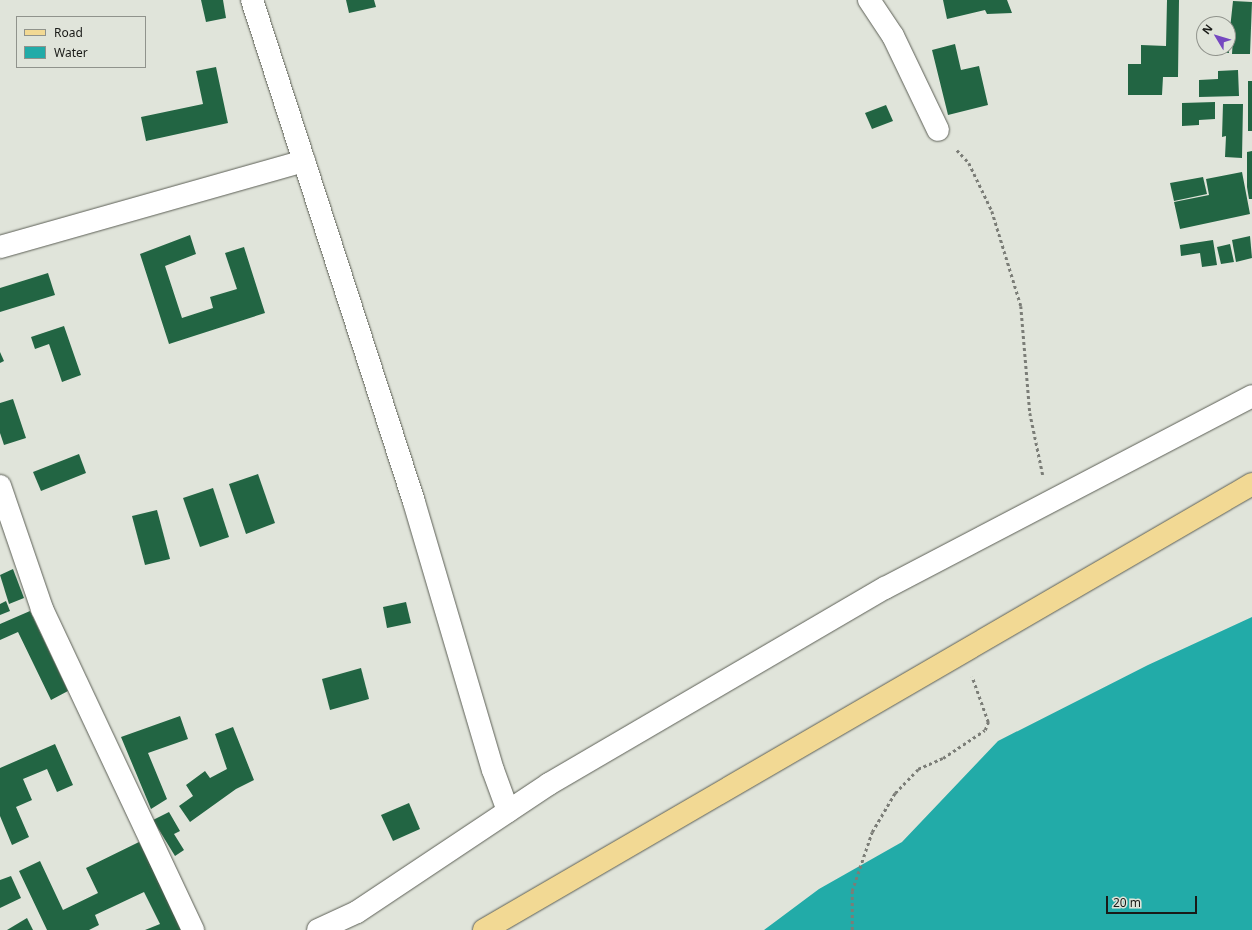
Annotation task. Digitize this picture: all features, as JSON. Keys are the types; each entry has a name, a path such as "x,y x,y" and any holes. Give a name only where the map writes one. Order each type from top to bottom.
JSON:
{"main road":[{"path":"484,930 1252,484"}],"street":[{"path":"252,0 414,502 493,770 508,811"},
{"path":"869,0 893,36 938,130"},
{"path":"0,247 304,161"},
{"path":"318,930 357,912 549,784 885,588 1252,396"},
{"path":"0,486 42,609 193,930"}],"path":[{"path":"938,130 969,163 992,211 1020,306 1030,413 1049,501"},
{"path":"852,930 852,891 872,832 895,793 918,769 943,758 985,730 988,722 986,712 963,652"}],"water":[{"path":"1252,617 1252,930 764,930 819,889 902,842 998,741 1148,665"}],"building":[{"path":"201,0 223,0 226,18 206,22"},
{"path":"346,0 374,0 376,7 349,13"},
{"path":"943,0 1007,0 1012,13 987,14 985,10 947,19"},
{"path":"1167,0 1179,0 1178,77 1163,77 1162,95 1128,95 1128,64 1141,64 1141,45 1166,46"},
{"path":"1233,1 1252,2 1250,54 1236,54 1236,16 1231,16"},
{"path":"955,44 961,70 979,66 988,105 948,115 932,50"},
{"path":"216,67 228,123 146,141 141,117 203,104 196,71"},
{"path":"1238,70 1239,96 1199,97 1199,80 1218,79 1218,71"},
{"path":"1248,81 1252,81 1252,131 1248,131"},
{"path":"1215,102 1215,119 1199,120 1199,125 1182,126 1182,103"},
{"path":"1223,104 1243,104 1242,158 1225,157 1226,136 1222,137"},
{"path":"886,105 893,121 872,129 865,113"},
{"path":"1252,151 1252,199 1249,199 1247,187 1247,152"},
{"path":"1242,172 1250,214 1180,229 1174,202 1209,195 1206,179"},
{"path":"1203,177 1207,194 1174,201 1170,183"},
{"path":"190,235 196,254 165,266 182,318 213,308 210,297 237,289 225,253 244,247 265,313 169,344 140,254"},
{"path":"1250,236 1252,258 1236,262 1232,240"},
{"path":"1213,240 1217,265 1202,267 1200,253 1181,256 1180,245"},
{"path":"1230,244 1234,262 1221,264 1217,247"},
{"path":"48,273 55,295 0,312 0,288"},
{"path":"64,326 81,375 62,382 49,344 35,349 31,337"},
{"path":"0,352 4,361 0,363"},
{"path":"13,399 26,438 4,445 0,433 0,403"},
{"path":"79,454 86,473 41,491 33,472"},
{"path":"258,474 275,523 246,534 229,484"},
{"path":"213,488 229,537 200,547 183,498"},
{"path":"157,510 170,559 145,565 132,516"},
{"path":"13,569 24,598 9,604 0,575"},
{"path":"6,601 10,611 0,615 0,604"},
{"path":"406,602 411,623 387,628 383,607"},
{"path":"30,611 68,691 51,700 18,632 0,640 0,624"},
{"path":"361,668 369,699 330,710 322,679"},
{"path":"180,716 188,739 148,753 167,799 151,809 121,737"},
{"path":"233,727 254,780 236,789 190,822 179,806 193,796 186,785 205,771 210,778 227,769 215,734"},
{"path":"55,744 73,785 57,792 47,769 23,779 32,800 16,807 29,837 12,845 0,816 0,768"},
{"path":"409,803 420,829 393,841 381,815"},
{"path":"169,812 180,831 174,834 184,850 175,856 153,820"},
{"path":"139,842 183,930 145,930 160,924 144,892 95,915 99,925 89,930 47,930 19,871 40,861 63,910 98,893 86,868"},
{"path":"11,876 21,898 0,908 0,880"},
{"path":"27,918 33,930 7,930"}]}
